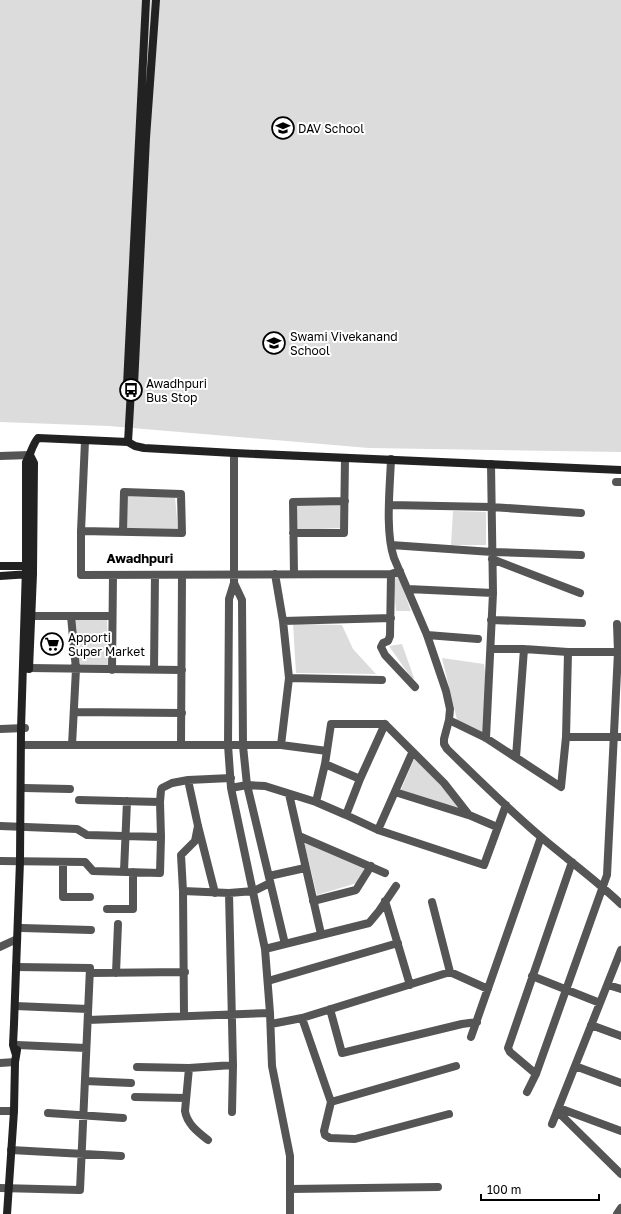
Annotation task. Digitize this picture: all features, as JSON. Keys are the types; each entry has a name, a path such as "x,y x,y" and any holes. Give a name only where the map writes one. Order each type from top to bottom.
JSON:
{"street":[{"path":"131,390 127,385 127,378 146,0"},
{"path":"128,442 131,390 134,385 146,138 156,0"},
{"path":"23,729 29,668 30,616 26,462 33,445 38,438 128,442 135,446 144,448 234,453 606,468 621,470"},
{"path":"85,441 81,531 81,575 391,574 400,571"},
{"path":"234,453 234,584 230,600 228,745 231,788 254,891 265,949 271,1024 272,1066 290,1156 290,1214"},
{"path":"0,456 30,455"},
{"path":"293,533 344,533 345,458"},
{"path":"392,459 390,505 391,544 400,571 427,635 446,691 450,709 444,744 447,749 541,837 604,888 621,904"},
{"path":"486,738 493,593 491,464"},
{"path":"81,531 123,532 182,533 180,494 124,492 123,532"},
{"path":"294,574 293,502 344,502"},
{"path":"390,505 491,507 581,513"},
{"path":"391,544 492,555 581,555"},
{"path":"492,555 580,594"},
{"path":"0,566 29,570"},
{"path":"0,576 29,570"},
{"path":"21,827 24,788 24,658 29,570"},
{"path":"275,574 283,621 289,678 281,745"},
{"path":"391,574 391,618 389,639 381,645 381,649 415,687"},
{"path":"112,670 113,575"},
{"path":"154,669 155,575"},
{"path":"181,745 182,575"},
{"path":"234,584 242,600 242,746 247,785 285,944"},
{"path":"408,589 493,593"},
{"path":"30,616 112,616"},
{"path":"71,616 76,669 75,712 72,746"},
{"path":"283,621 391,618"},
{"path":"491,620 582,623"},
{"path":"527,1092 536,1074 565,990 604,888 607,875 618,737 617,624"},
{"path":"427,635 478,639"},
{"path":"491,649 618,652"},
{"path":"516,757 524,649"},
{"path":"449,720 486,738 561,787 566,737 568,652"},
{"path":"29,668 182,670"},
{"path":"289,678 382,680"},
{"path":"75,712 182,713"},
{"path":"316,802 325,764 331,724 385,724 444,784 469,815"},
{"path":"346,815 360,779 385,724"},
{"path":"0,729 23,729"},
{"path":"566,737 618,737"},
{"path":"23,745 281,745 327,751"},
{"path":"18,967 22,928 21,827 23,745"},
{"path":"378,830 412,753"},
{"path":"325,764 360,779"},
{"path":"0,861 85,862 93,872 124,871 160,873 161,790 165,786 172,783 188,780 231,778"},
{"path":"188,780 215,893"},
{"path":"231,788 247,785 265,786 316,802 378,830 484,866 506,805"},
{"path":"24,788 70,789"},
{"path":"395,792 469,815 497,828"},
{"path":"289,794 321,934"},
{"path":"79,800 160,802"},
{"path":"124,871 127,801"},
{"path":"0,826 77,829 87,835 161,837"},
{"path":"184,1016 185,972 181,855 195,841 198,826"},
{"path":"299,836 385,873"},
{"path":"471,1037 541,837"},
{"path":"15,1058 18,1046 17,939 22,861"},
{"path":"63,862 63,897 90,897"},
{"path":"536,1074 510,1052 508,1048 572,862"},
{"path":"313,901 356,890 371,866"},
{"path":"183,892 229,893 254,891 270,879 305,868"},
{"path":"107,909 133,909 133,872"},
{"path":"265,949 369,923 396,886"},
{"path":"229,893 233,1065 232,1112"},
{"path":"386,901 410,985"},
{"path":"432,902 450,972"},
{"path":"116,972 118,924"},
{"path":"22,928 91,930"},
{"path":"0,947 17,939"},
{"path":"268,981 398,943"},
{"path":"552,1124 621,950"},
{"path":"4,1188 80,1190 90,968 18,967"},
{"path":"90,973 185,972"},
{"path":"271,1024 302,1018 450,972 488,989"},
{"path":"532,976 600,1003"},
{"path":"608,985 621,989"},
{"path":"17,1006 88,1009"},
{"path":"7,1214 4,1188 11,1150 14,1111 15,1058 13,1045 17,1006"},
{"path":"330,1009 342,1053 462,1024 476,1022"},
{"path":"88,1020 270,1013"},
{"path":"302,1018 331,1102 324,1131 325,1135 330,1138 355,1139 449,1114"},
{"path":"591,1025 621,1036"},
{"path":"18,1046 86,1048"},
{"path":"0,1063 15,1058"},
{"path":"137,1067 189,1068 233,1065"},
{"path":"331,1102 456,1066"},
{"path":"575,1066 621,1083"},
{"path":"189,1068 185,1111 187,1120 208,1140"},
{"path":"85,1081 131,1083"},
{"path":"135,1097 186,1098"},
{"path":"558,1109 621,1130"},
{"path":"558,1109 621,1174"},
{"path":"0,1111 14,1111"},
{"path":"48,1114 123,1118"},
{"path":"11,1150 121,1156"},
{"path":"290,1189 438,1187"}],"shaded area":[{"path":"0,0 621,0 621,452 369,448 109,426 0,422"},
{"path":"127,496 175,497 178,530 125,529"},
{"path":"341,503 341,528 297,530 297,504"},
{"path":"453,511 486,512 486,545 451,545"},
{"path":"398,575 411,611 396,611 393,576"},
{"path":"107,619 108,667 78,666 74,620"},
{"path":"293,624 342,625 353,649 376,674 296,673"},
{"path":"402,644 414,678 412,679 389,646"},
{"path":"442,658 484,664 486,680 483,732 457,720"},
{"path":"414,759 439,782 465,812 401,790"},
{"path":"304,842 365,868 357,883 317,895"}],"place":[{"name":"DAV School","path":"283,128"},
{"name":"Swami Vivekanand School","path":"274,343"},
{"name":"Awadhpuri Bus Stop","path":"131,390"},
{"name":"Apporti Super Market","path":"52,644"}],"district":[{"name":"Awadhpuri","path":"140,558"}]}
